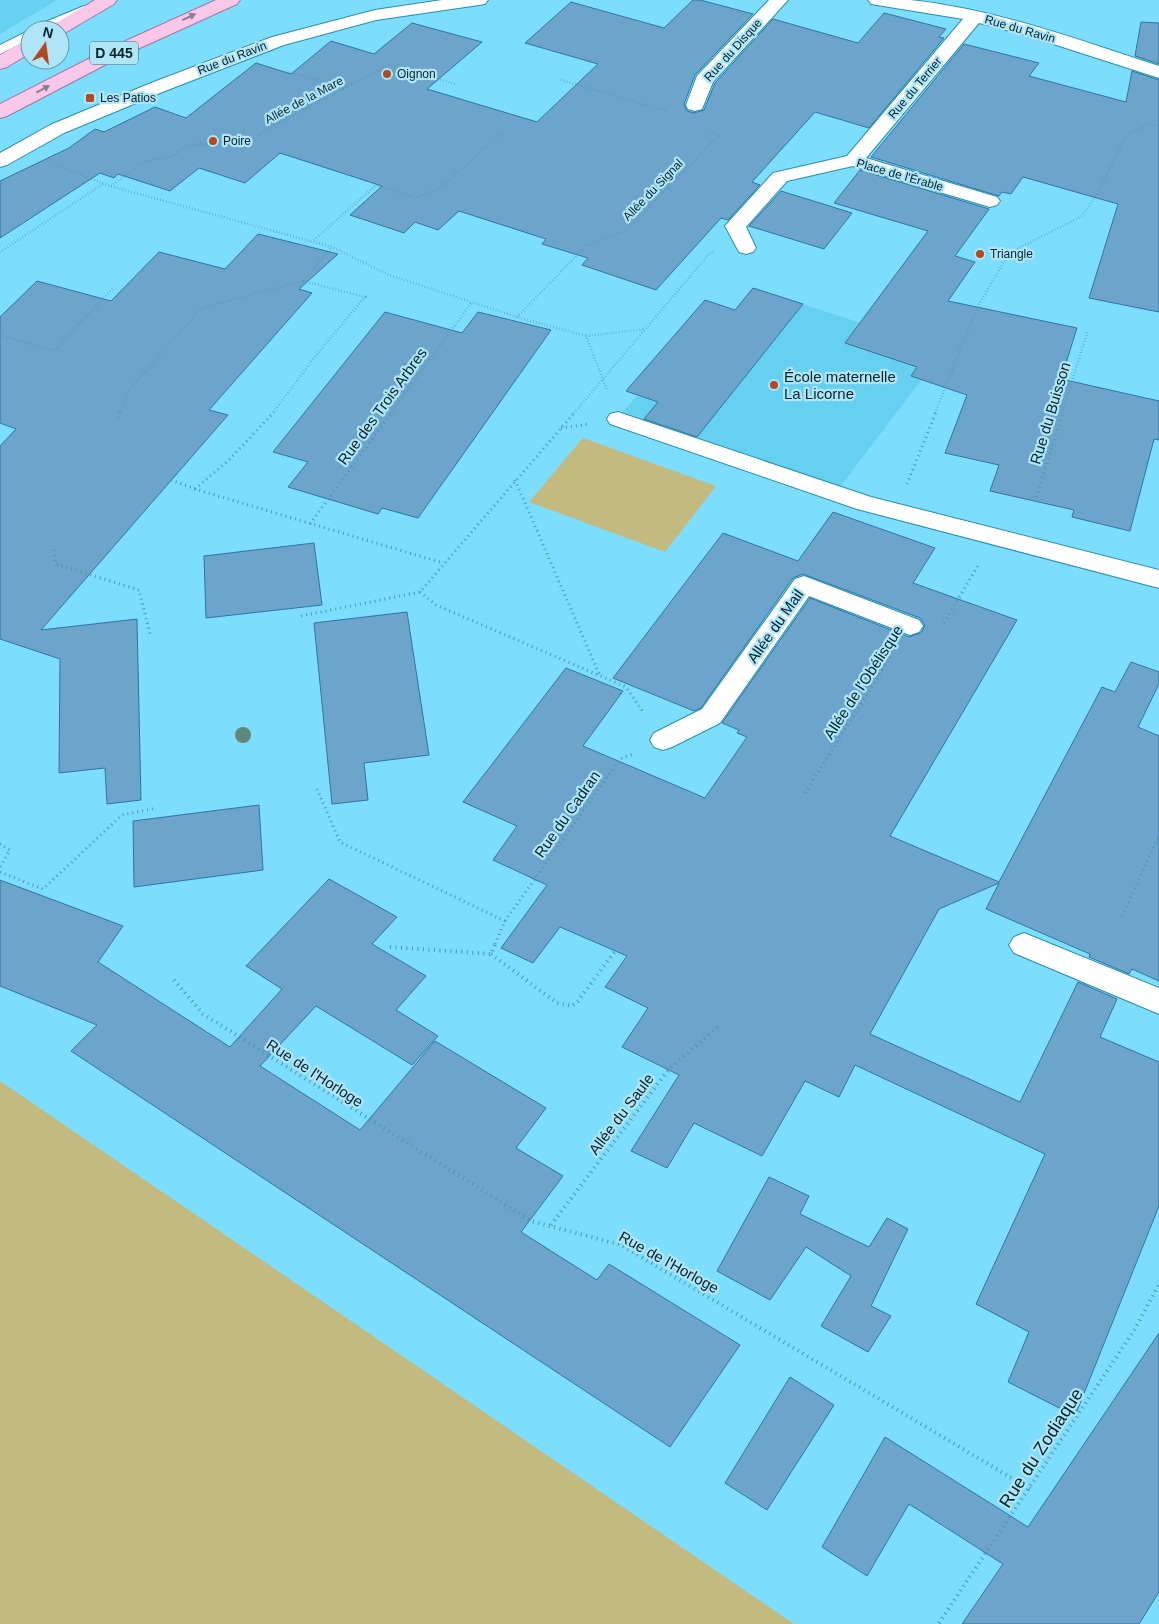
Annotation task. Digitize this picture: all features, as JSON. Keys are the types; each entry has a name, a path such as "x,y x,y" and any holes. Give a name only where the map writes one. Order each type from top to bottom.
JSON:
{"main road":[{"path":"70,22 107,0"},
{"name":"D 445","path":"0,112 193,15 231,0"},
{"path":"0,63 20,52"}],"street":[{"name":"Rue du Ravin","path":"0,162 57,129 158,87 278,41 375,15 479,0"},
{"name":"Rue du Disque","path":"697,113 704,80 779,0"},
{"name":"Rue du Ravin","path":"877,0 975,16 1028,30 1159,72"},
{"name":"Rue du Terrier","path":"854,160 975,16"},
{"name":"Place de l'Érable","path":"746,248 735,226 780,177 854,160 990,201"},
{"path":"618,419 857,501 996,535 1159,579"},
{"name":"Allée du Mail","path":"663,740 711,716 804,585 910,626"},
{"path":"1024,945 1159,1001"}],"lane":[{"path":"61,20 107,0"},
{"path":"0,50 20,39"}],"path":[{"path":"238,56 345,88"},
{"name":"Allée de la Mare","path":"110,186 144,162 173,156 187,145 252,140 266,130 388,65 455,84"},
{"path":"561,80 697,113"},
{"name":"Allée du Signal","path":"517,317 586,246 628,229 719,135 702,130 697,113"},
{"path":"896,511 978,308 1009,253 1082,216 1095,197 1126,136 1148,124 1159,126"},
{"path":"313,241 376,185 416,198 441,187 504,131"},
{"path":"20,150 110,186 332,247 389,275 517,317 586,336 645,329"},
{"path":"0,252 104,184"},
{"path":"303,281 332,247"},
{"path":"301,616 420,592 710,253 746,248"},
{"path":"118,418 128,390 201,308 303,281 365,297 317,354 279,407 229,460 195,489"},
{"path":"0,335 54,351 114,287"},
{"name":"Rue des Trois Arbres","path":"310,524 472,302"},
{"name":"Rue du Buisson","path":"1034,502 1088,330"},
{"path":"586,336 618,419"},
{"path":"171,480 195,489 443,563"},
{"path":"515,480 600,676"},
{"name":"Allée de l'Obélisque","path":"805,793 910,626 937,635 996,535"},
{"path":"54,550 56,564 139,590 150,634"},
{"path":"420,592 436,605 626,687 663,740"},
{"name":"Rue du Cadran","path":"491,954 505,921 620,759 663,740"},
{"path":"318,789 340,842 505,921"},
{"path":"0,872 44,888 122,816 156,808"},
{"path":"1122,916 1159,836"},
{"path":"0,844 10,850 0,867"},
{"path":"390,946 491,954 557,1003 572,1006 578,1001 615,951"},
{"name":"Rue de l'Horloge","path":"174,980 203,1014 523,1216 532,1221 621,1245 1030,1489"},
{"name":"Allée du Saule","path":"551,1225 669,1069 719,1026"},
{"name":"Rue du Zodiaque","path":"939,1624 1135,1329 1159,1284"}],"shaded area":[{"path":"0,0 57,0 23,20 20,20 20,22 0,34"},
{"name":"École maternelle La Licorne","path":"753,288 944,350 840,487 623,412 638,395 626,391 705,300 735,310"},
{"path":"583,438 716,486 665,552 529,502"},
{"path":"0,1081 794,1624 0,1624"}],"building":[{"path":"693,0 700,0 753,14 695,75 684,104 687,111 694,113 704,110 715,83 773,19 858,43 884,13 946,29 939,37 944,38 869,128 815,112 752,182 760,185 728,220 721,218 656,290 582,265 588,258 542,244 546,239 459,211 438,230 415,222 404,233 350,215 382,186 280,153 245,183 199,168 170,191 118,174 114,178 100,173 0,238 0,181 69,148 95,129 104,132 155,107 186,118 256,63 291,74 331,41 374,54 412,23 482,42 427,89 537,122 598,64 525,43 571,2 664,28"},
{"path":"1141,22 1159,23 1159,64 1135,56"},
{"path":"964,44 1039,63 1029,76 1126,102 1132,71 1159,80 1159,312 1089,298 1118,204 1023,177 1011,194 1002,192 999,196 871,157"},
{"path":"860,170 989,209 955,256 975,262 948,301 1077,328 1061,379 1159,401 1159,440 1154,439 1130,531 1072,517 1074,510 990,491 999,465 945,453 967,395 911,376 917,367 845,343 928,231 834,203"},
{"path":"781,191 852,213 824,249 749,226"},
{"path":"258,234 338,254 299,289 312,293 209,410 228,415 41,630 137,619 141,800 107,804 105,768 59,773 60,659 0,639 0,446 16,429 0,423 0,317 37,281 111,301 159,252 225,269"},
{"path":"753,288 803,304 697,437 644,419 658,402 626,391 705,300 735,310"},
{"path":"385,312 462,333 478,312 551,330 418,518 382,508 378,514 288,487 308,462 273,452"},
{"path":"833,512 935,548 913,583 1017,620 890,836 999,882 1102,687 1115,692 1131,662 1159,672 1159,684 1138,727 1159,736 1159,981 1132,969 1129,974 1089,957 1090,954 986,909 999,883 939,909 870,1034 1020,1102 1078,982 1117,999 1100,1037 1159,1062 1159,1206 1075,1416 1008,1382 1029,1332 976,1304 1045,1154 855,1065 839,1097 805,1081 762,1156 694,1123 667,1168 631,1151 679,1075 622,1047 648,1008 605,987 627,956 560,927 533,963 501,948 547,885 493,860 517,826 463,802 566,668 623,691 583,746 705,798 747,737 737,733 739,730 722,723 810,598 909,637 921,633 925,625 920,618 803,574 793,578 701,708 694,711 613,678 723,533 798,561"},
{"path":"314,543 322,605 206,618 204,556"},
{"path":"407,612 429,755 364,763 368,800 332,804 314,623"},
{"path":"259,805 263,870 134,887 133,821"},
{"path":"329,879 397,917 372,944 426,976 396,1010 438,1036 412,1065 316,1006 260,1066 360,1130 435,1041 546,1108 516,1148 563,1176 521,1232 597,1280 609,1264 740,1345 670,1447 71,1051 97,1025 0,986 0,880 123,926 98,962 230,1047 282,989 246,966"},
{"path":"769,1177 809,1196 800,1214 869,1247 887,1218 908,1229 871,1306 891,1316 868,1352 821,1326 851,1276 806,1247 770,1300 717,1271"},
{"path":"1159,1333 1159,1592 1139,1624 962,1624 1003,1564 909,1504 867,1576 822,1547 885,1437 1028,1527"},
{"path":"790,1377 834,1405 767,1510 725,1483"}],"place":[{"name":"Oignon","path":"387,74"},
{"name":"Les Patios","path":"90,98"},
{"name":"Poire","path":"213,141"},
{"name":"Triangle","path":"980,254"},
{"name":"École maternelle La Licorne","path":"774,385"}]}
